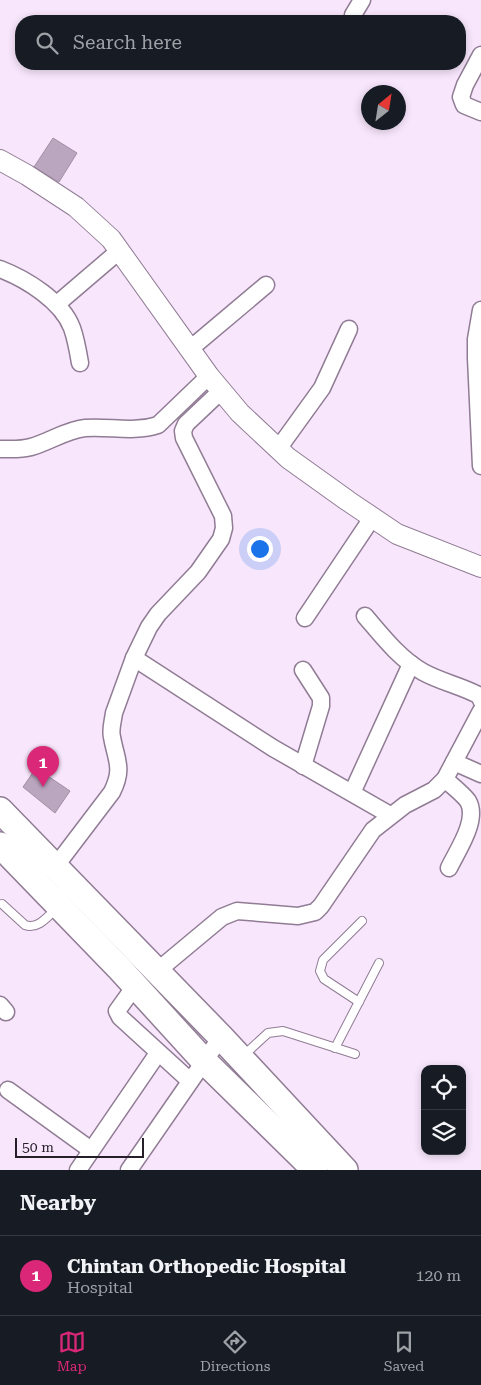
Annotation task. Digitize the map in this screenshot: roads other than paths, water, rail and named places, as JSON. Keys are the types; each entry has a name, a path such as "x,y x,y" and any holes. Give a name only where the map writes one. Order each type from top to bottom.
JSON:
{"main road":[{"path":"0,810 221,1037 345,1170"},
{"path":"0,845 204,1061 315,1170"}],"street":[{"path":"353,15 362,0"},
{"path":"481,55 461,97 464,105 481,112"},
{"path":"0,160 76,207 111,239 190,349 240,413 288,458 397,534 481,567"},
{"path":"57,304 119,250"},
{"path":"0,269 37,289 57,304 71,326 80,363"},
{"path":"190,349 266,285"},
{"path":"481,310 478,320 476,348 481,466"},
{"path":"278,449 322,388 349,329"},
{"path":"0,449 24,449 84,428 134,430 158,425 216,383"},
{"path":"55,867 112,792 118,780 118,761 111,736 114,714 134,658 149,627 158,614 198,572 221,539 224,528 223,516 184,438 183,431 216,383"},
{"path":"305,618 372,518"},
{"path":"365,616 400,657 422,672 473,692 480,696 481,700"},
{"path":"134,658 272,748 390,815"},
{"path":"352,793 411,664"},
{"path":"303,670 321,698 321,706 303,766"},
{"path":"156,972 229,913 237,911 298,916 315,912 373,830 405,805 434,790 444,779 481,711"},
{"path":"454,762 481,774"},
{"path":"444,779 467,800 471,816 467,831 449,868"},
{"path":"135,986 117,1011 120,1017 190,1081"},
{"path":"129,1170 221,1037"},
{"path":"78,1170 158,1053"},
{"path":"8,1090 91,1150"}],"lane":[{"path":"2,904 25,925 30,927 38,925 59,906"},
{"path":"359,1002 324,978 320,970 323,960 362,922"},
{"path":"335,1048 379,963"},
{"path":"240,1059 268,1033 283,1031 355,1054"}],"place":[{"name":"Chintan Orthopedic Hospital","path":"43,787"}]}
